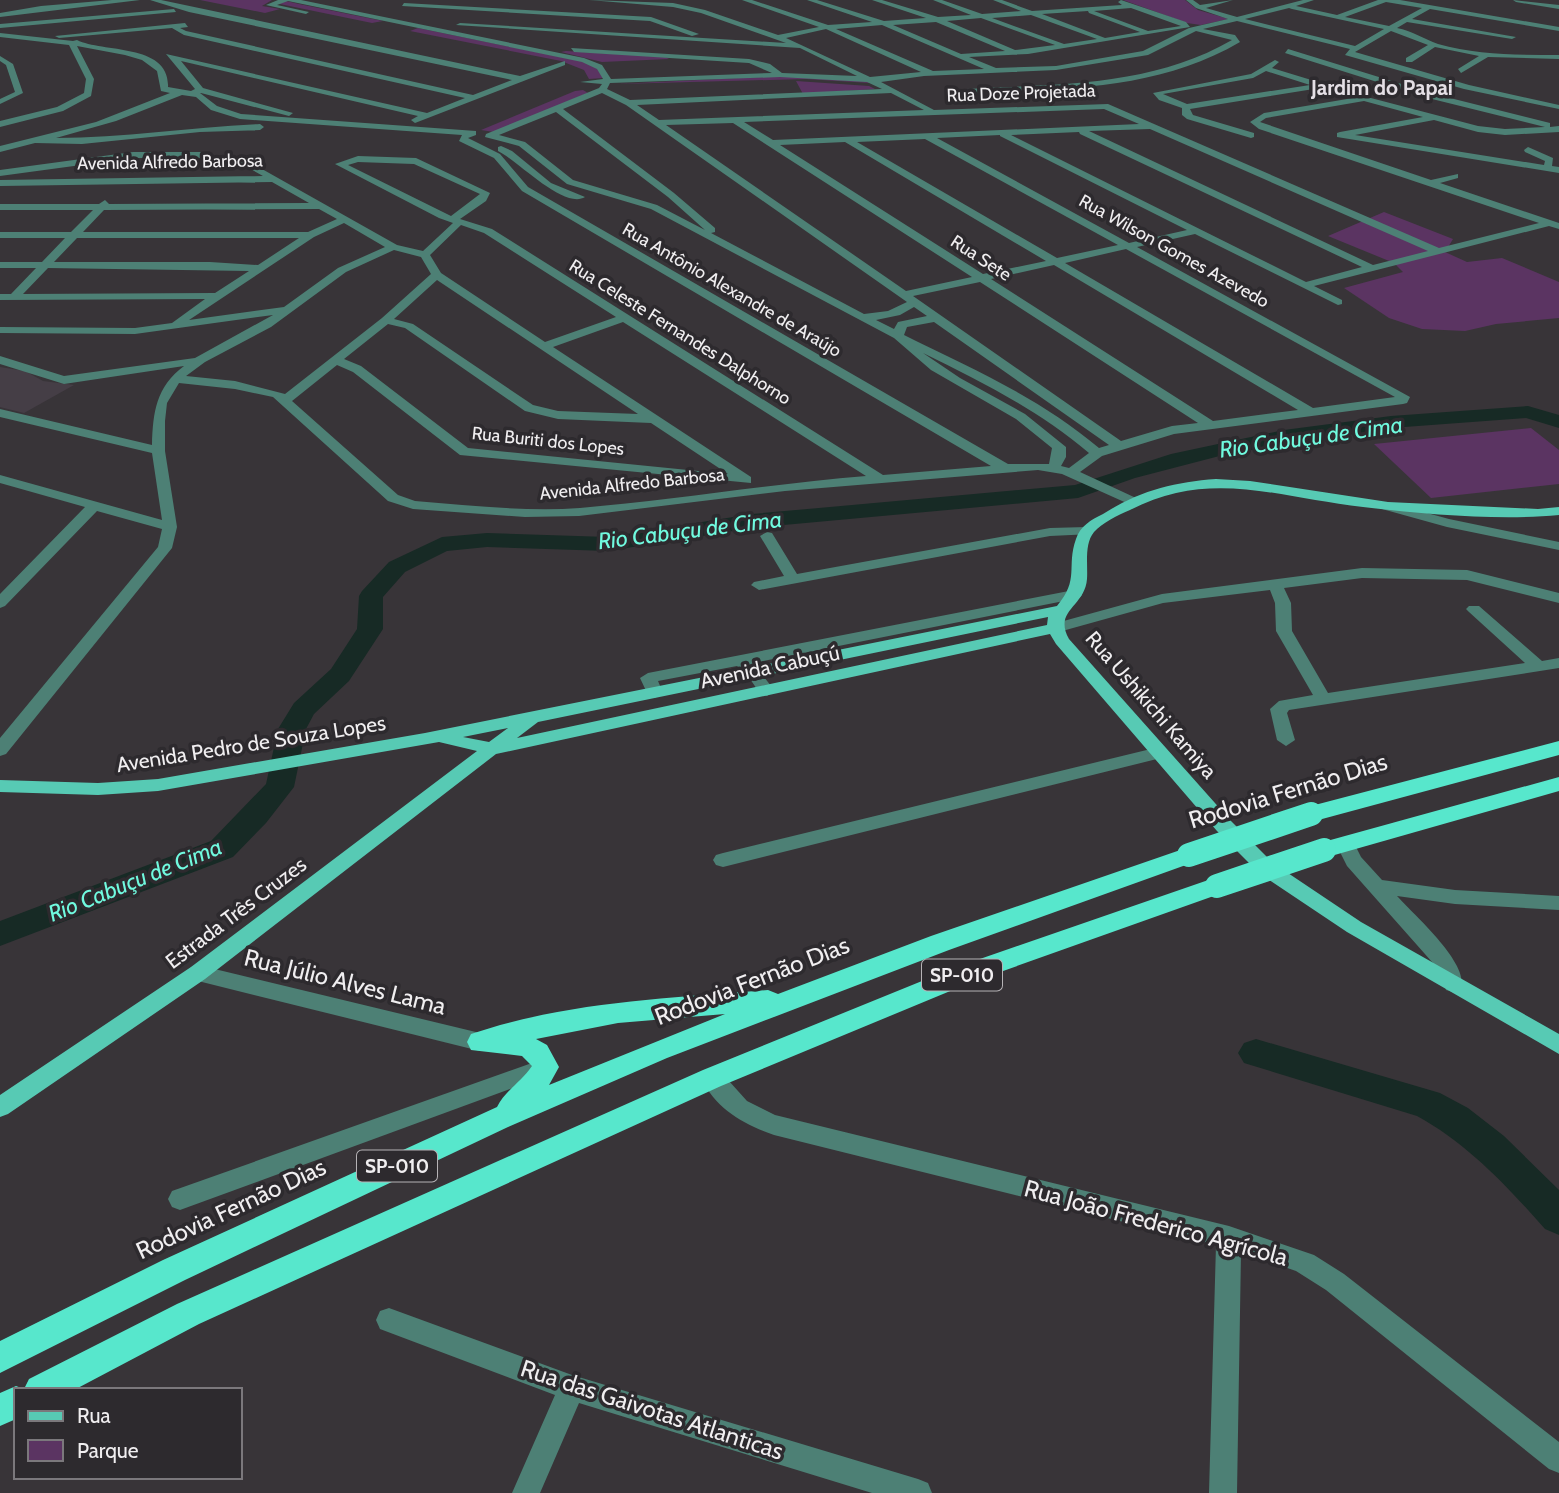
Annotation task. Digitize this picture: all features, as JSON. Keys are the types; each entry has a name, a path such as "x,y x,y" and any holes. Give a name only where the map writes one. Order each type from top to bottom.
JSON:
{"highway":[{"name":"Rodovia Fernão Dias","path":"0,1357 174,1270 498,1119 658,1050 940,943 1311,814 1559,748"},
{"name":"SP-010","path":"44,1388 188,1314 712,1078 963,975 1334,847 1559,784"},
{"path":"480,1042 552,1024 618,1013 803,996"},
{"path":"480,1042 531,1046 540,1054 546,1067 533,1087 498,1119"}],"main road":[{"path":"1087,531 1131,501 1171,486 1207,483 1256,486 1387,506 1538,513 1559,511"},
{"name":"Rua Ushikichi Kamiya","path":"1087,531 1083,539 1079,584 1055,619 1055,628 1062,640 1224,826 1283,881 1354,927 1559,1045"},
{"name":"Avenida Cabuçú","path":"532,718 1062,610"},
{"name":"Avenida Cabuçú","path":"494,749 516,739 571,733 1055,628"},
{"path":"562,712 572,717 574,725 571,733"},
{"path":"516,739 532,718"},
{"name":"Avenida Pedro de Souza Lopes","path":"0,786 127,789 306,760 532,718"},
{"name":"Avenida Pedro de Souza Lopes","path":"425,739 457,740 494,749"},
{"name":"Estrada Três Cruzes","path":"0,1107 198,973 494,749"}],"street":[{"path":"11,4 33,0"},
{"path":"0,15 41,8 137,0"},
{"path":"153,0 189,10 521,79"},
{"path":"285,0 268,5 384,27 427,23 802,46"},
{"path":"292,0 562,63 580,70 580,85"},
{"path":"368,16 422,0"},
{"path":"592,0 695,8 802,46 934,112"},
{"path":"745,0 827,27 938,76"},
{"path":"754,3 768,0"},
{"path":"810,0 883,23 996,71 1070,107"},
{"path":"875,0 936,19 1017,53"},
{"path":"940,1 956,0"},
{"path":"996,0 1105,39"},
{"path":"1054,0 1146,32 1175,37"},
{"path":"967,91 1090,84 1170,70 1198,62 1237,40 1226,35 1191,29 1114,0"},
{"path":"1189,0 1198,7 1352,51 1466,88 1559,107"},
{"path":"1198,7 1230,0"},
{"path":"1261,0 1405,32 1434,45 1484,56 1559,57"},
{"path":"960,55 1017,53 1146,32 1191,29 1311,0"},
{"path":"1326,21 1386,0 1559,29"},
{"path":"1325,62 1352,51 1439,0"},
{"path":"1516,0 1559,7"},
{"path":"940,1 1062,46"},
{"path":"326,8 344,3"},
{"path":"404,5 651,19 710,40"},
{"path":"779,37 827,27 1131,6"},
{"path":"1,30 17,24 189,10"},
{"path":"212,23 238,20"},
{"path":"1405,20 1513,37"},
{"path":"395,26 427,23"},
{"path":"59,36 199,24"},
{"path":"1461,71 1531,24"},
{"path":"412,25 595,64 608,63"},
{"path":"438,31 455,25"},
{"path":"1292,33 1314,25"},
{"path":"173,26 184,33 473,97"},
{"path":"580,85 613,88 796,80 875,82 1056,68 1132,56 1153,49 1191,29"},
{"path":"1,30 82,39 151,51"},
{"path":"1,30 149,60 161,71 165,81 163,89 136,109"},
{"path":"72,44 107,32"},
{"path":"0,124 60,109 88,94 90,79 72,44"},
{"path":"1296,44 1268,69 1253,76 1157,93 1186,107 1321,85"},
{"path":"1409,60 1434,45"},
{"path":"517,46 758,63 780,75"},
{"path":"555,54 564,49"},
{"path":"1288,51 1431,96 1559,129"},
{"path":"426,115 167,55 182,66 191,92 224,112 279,122 304,131 469,136"},
{"path":"0,58 9,65 19,93 0,102"},
{"path":"621,63 703,59"},
{"path":"182,66 205,63"},
{"path":"36,141 82,141 279,122 398,128 562,63"},
{"path":"595,64 602,69 613,88 629,103 1118,445"},
{"path":"323,77 349,69"},
{"path":"1268,69 1432,118 1497,132 1559,129"},
{"path":"822,75 852,71"},
{"path":"486,141 557,108 613,88 780,75 822,75 875,82"},
{"path":"298,85 311,81"},
{"path":"580,85 602,90 613,88"},
{"path":"956,86 1004,109"},
{"path":"163,89 191,92 338,124"},
{"path":"629,103 892,91"},
{"path":"0,149 36,141 136,109 162,97 191,92"},
{"path":"1364,99 1254,120 1256,124 1553,222"},
{"name":"Rua Doze Projetada","path":"658,123 1110,107 1440,252"},
{"path":"1186,107 1186,115 1190,118 1251,135"},
{"path":"557,108 701,220 723,242"},
{"path":"279,122 301,116"},
{"path":"1432,118 1340,135 1559,170"},
{"name":"Rua Sete","path":"735,120 1209,424"},
{"path":"769,143 1154,126"},
{"name":"Rua Antônio Alexandre de Araújo","path":"398,128 453,131 486,141 505,163 514,179 525,189 1004,468"},
{"path":"1079,130 1374,269"},
{"path":"1003,133 1338,302"},
{"name":"Rua Wilson Gomes Azevedo","path":"926,136 1404,397 1403,400 1309,411"},
{"path":"486,141 506,138 522,144 570,182 654,207 723,242 898,336 985,379 1059,421 1097,453"},
{"path":"846,139 1309,411"},
{"path":"486,141 509,153 536,177 564,192 632,210 677,201"},
{"path":"1349,155 1427,149"},
{"path":"1528,150 1550,160 1545,167"},
{"path":"1,178 133,155 200,156"},
{"name":"Rua Celeste Fernandes Dalphorno","path":"455,221 483,199 486,195 483,190 416,161 386,158 343,161 340,164 455,221 488,231 880,479"},
{"path":"239,159 271,179"},
{"path":"1431,183 1455,176"},
{"name":"Avenida Alfredo Barbosa","path":"1,178 123,182 271,179 393,247 425,256"},
{"path":"14,297 123,182"},
{"path":"0,207 322,206"},
{"path":"171,327 310,234 346,219"},
{"path":"455,221 425,256 437,275 658,419 746,480"},
{"path":"1305,285 1553,222"},
{"path":"909,299 981,279 1196,231"},
{"path":"0,235 310,234"},
{"path":"0,750 165,548 170,527 158,451 161,403 175,379 201,359 242,340 288,310 354,262 393,247"},
{"path":"0,265 210,265 259,268"},
{"path":"175,379 267,390 285,400 386,320 437,275"},
{"path":"0,297 216,296"},
{"path":"863,317 886,316 906,309 909,299"},
{"path":"199,308 219,318"},
{"path":"0,330 135,331 288,310"},
{"path":"546,345 623,318"},
{"path":"898,336 902,324 936,318"},
{"path":"386,320 409,326 529,408 558,415 658,419"},
{"path":"898,336 914,354 936,370 1042,430 1059,447 1059,457 1054,467"},
{"path":"0,360 23,365 43,376 64,380 201,359"},
{"name":"Rua Buriti dos Lopes","path":"336,360 357,369 465,452 675,471 785,487"},
{"name":"Avenida Alfredo Barbosa","path":"285,400 402,503 525,513 579,512 785,487 1004,468 1054,467 1131,501"},
{"path":"1076,475 1097,453 1172,430 1309,411"},
{"path":"0,413 158,451"},
{"path":"664,501 675,471"},
{"path":"0,479 170,527"},
{"path":"0,603 94,506"},
{"path":"1387,506 1447,523 1559,546"},
{"path":"759,585 1050,532 1087,531"},
{"path":"767,536 793,579"},
{"path":"1055,628 1154,600 1346,574 1467,575 1559,598"},
{"path":"1275,583 1283,603 1283,631 1323,698"},
{"path":"655,693 648,678 1074,595"},
{"path":"1474,609 1539,667"},
{"path":"738,659 754,672 767,691"},
{"path":"1286,740 1278,709 1285,705 1559,663"},
{"path":"723,860 1159,753"},
{"path":"1334,847 1354,861 1450,968 1453,984"},
{"path":"1376,886 1455,897 1559,903"},
{"name":"Rua Júlio Alves Lama","path":"198,973 480,1042"},
{"path":"180,1199 546,1067"},
{"name":"Rua João Frederico Agrícola","path":"712,1078 741,1112 774,1125 1229,1237 1287,1256 1335,1282 1559,1459"},
{"path":"1223,1493 1229,1237"},
{"name":"Rua das Gaivotas Atlanticas","path":"389,1320 572,1388 918,1493"},
{"path":"526,1493 572,1388"}],"shaded area":[{"path":"0,367 25,371 43,381 74,385 24,413 0,407"}],"green space":[{"path":"200,0 272,0 262,6 280,9 265,13"},
{"path":"1123,0 1185,0 1198,10 1229,19 1201,25 1187,23"},
{"path":"286,1 383,21 372,23 275,3"},
{"path":"418,28 585,62 597,68 603,78 589,79 584,70 561,61 410,31"},
{"path":"561,52 669,59 602,62"},
{"path":"780,76 870,83 806,79 618,84"},
{"path":"796,81 869,86 875,89 803,94"},
{"path":"583,90 588,93 494,132 481,130 575,91"},
{"path":"1384,212 1453,239 1445,252 1467,262 1502,258 1559,282 1559,318 1496,324 1465,331 1422,329 1389,318 1344,288 1403,272 1394,263 1328,236"},
{"path":"1531,428 1559,450 1559,484 1431,498 1374,444"}],"waterway":[{"name":"Rio Cabuçu de Cima","path":"0,934 222,849 256,816 280,787 292,729 304,709 340,675 370,629 371,596 397,567 442,544 487,540 608,544 752,521 1078,491 1128,473 1231,447 1391,422 1528,412 1559,422"},
{"path":"1256,1053 1427,1104 1455,1119 1523,1177 1559,1217"}],"district":[{"name":"Jardim do Papai","path":"1382,88"}]}
